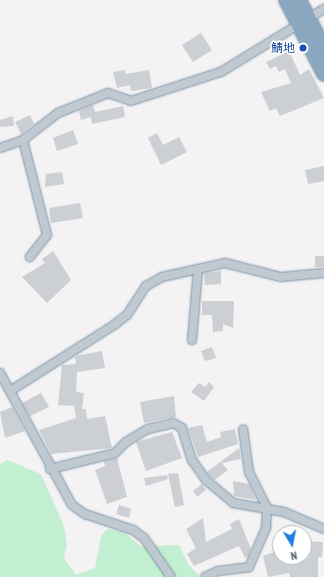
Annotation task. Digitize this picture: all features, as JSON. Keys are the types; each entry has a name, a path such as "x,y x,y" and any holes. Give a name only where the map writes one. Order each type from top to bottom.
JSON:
{"highway":[{"path":"286,0 324,48"},
{"path":"299,0 303,21 324,74"}],"street":[{"path":"0,148 23,140 58,113 108,93 131,101 221,72 324,9"},
{"path":"23,140 47,235 30,257"},
{"path":"10,391 114,325 127,315 146,286 162,277 225,263 281,277 324,272"},
{"path":"192,340 198,270"},
{"path":"0,373 50,469 72,504 85,514 133,530 144,538 171,577"},
{"path":"50,469 115,453 126,442 148,429 173,423 182,428 192,460 206,480 233,503 267,508 324,528"},
{"path":"205,577 218,571 249,567 266,528 267,508 249,472 243,429"}],"green space":[{"path":"7,460 41,474 64,526 67,545 64,558 76,575 95,568 101,536 107,529 124,532 140,546 179,545 188,564 200,577 0,577 0,464"}],"building":[{"path":"201,33 212,50 193,62 182,45"},
{"path":"289,51 300,75 309,69 324,98 280,116 276,108 270,111 261,92 291,83 285,69 279,72 276,66 270,69 266,62"},
{"path":"125,70 126,74 149,70 152,88 131,91 130,85 117,88 113,72"},
{"path":"93,105 95,112 123,106 125,117 92,124 91,117 81,120 79,111"},
{"path":"30,115 34,124 21,134 15,122"},
{"path":"13,116 14,126 0,127 0,120"},
{"path":"73,130 78,144 57,151 53,138"},
{"path":"157,133 163,145 179,137 187,152 161,165 148,138"},
{"path":"324,166 324,181 308,184 305,170"},
{"path":"62,172 64,184 45,187 46,174"},
{"path":"80,203 83,218 51,223 49,208"},
{"path":"53,251 71,280 47,303 22,277 45,263 42,259"},
{"path":"315,256 324,256 324,267 315,267"},
{"path":"221,271 221,284 205,285 204,273"},
{"path":"202,301 234,301 233,328 223,324 223,331 213,332 212,315 202,315"},
{"path":"212,347 216,358 205,361 201,351"},
{"path":"102,351 105,368 77,372 76,392 84,393 82,409 86,409 87,419 105,416 112,448 51,454 39,430 76,418 74,406 58,405 62,365 76,364 75,357"},
{"path":"209,382 214,387 204,401 191,392 199,383 205,387"},
{"path":"41,393 49,407 30,416 22,403"},
{"path":"174,396 176,417 144,423 140,402"},
{"path":"12,407 25,431 5,438 0,412"},
{"path":"202,425 207,442 221,437 220,432 235,429 238,444 198,457 188,428"},
{"path":"172,432 182,458 146,471 136,442"},
{"path":"239,448 241,459 222,463 228,470 215,480 210,476 207,472"},
{"path":"117,458 127,497 107,504 95,470 105,466 104,461"},
{"path":"178,473 184,505 175,507 168,474"},
{"path":"167,475 168,479 146,486 144,478"},
{"path":"233,481 249,484 256,500 234,496"},
{"path":"202,484 206,490 197,497 193,491"},
{"path":"119,505 131,509 129,518 116,514"},
{"path":"203,518 206,542 232,529 230,524 239,519 251,549 248,556 245,558 239,546 194,566 187,554 196,548 186,529"},
{"path":"312,541 323,542 322,557 318,557 318,577 290,577 289,573 268,577 263,556 272,553 272,565 312,565"}],"place":[{"name":"鯖地","path":"303,48"}]}
